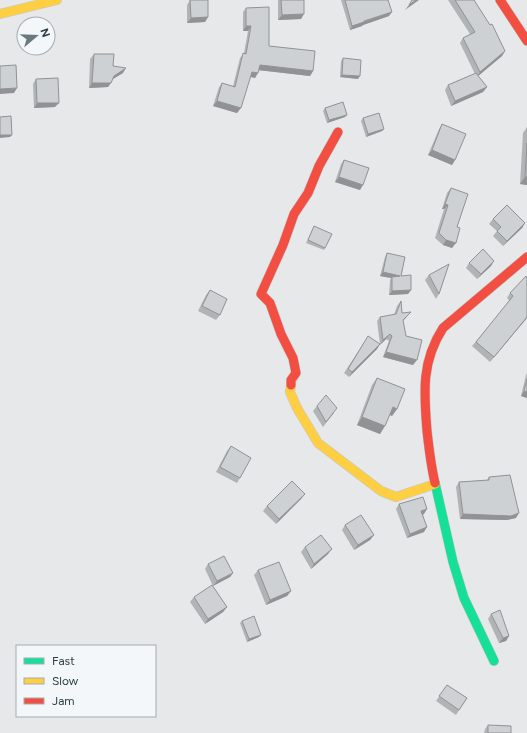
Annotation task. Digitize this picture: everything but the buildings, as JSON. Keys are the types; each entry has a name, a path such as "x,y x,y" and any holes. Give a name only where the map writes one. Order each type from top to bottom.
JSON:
{"street":[{"path":"0,14 57,0"},
{"path":"500,0 527,41"},
{"path":"338,132 319,166 308,193 294,214 283,245 261,294 270,303 292,358 296,373 291,380 290,392 297,408 318,443 381,491 396,496 435,484"},
{"path":"494,661 464,598 453,562 430,460 424,397 428,361 434,342 443,328 527,257"}],"traffic: fast":[{"path":"435,483 453,562 464,598 494,661"}],"traffic: slow":[{"path":"0,14 57,0"},
{"path":"291,385 290,392 297,408 318,443 381,491 396,497 435,484"}],"traffic: jam":[{"path":"500,0 527,41"},
{"path":"291,385 291,380 296,373 293,358 281,334 270,303 261,294 283,245 294,214 308,193 319,166 338,132"},
{"path":"435,483 431,464 425,404 427,366 431,353 443,328 527,257"}]}
